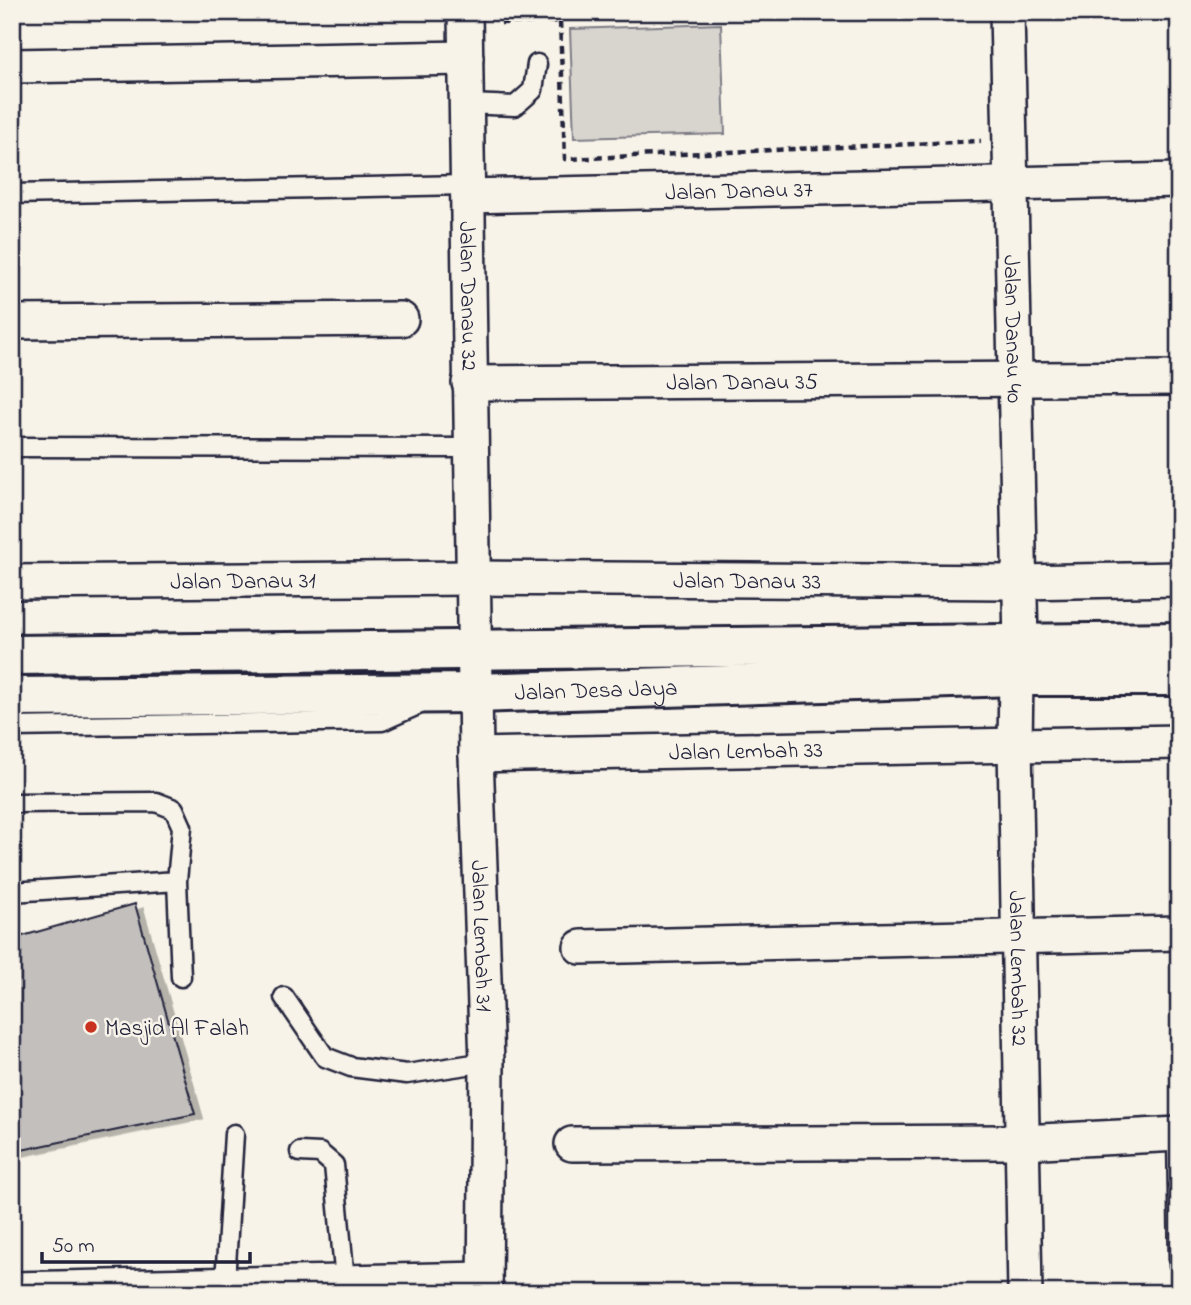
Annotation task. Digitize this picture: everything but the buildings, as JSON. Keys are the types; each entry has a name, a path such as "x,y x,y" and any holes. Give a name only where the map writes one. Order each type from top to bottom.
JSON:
{"main road":[{"name":"Jalan Desa Jaya","path":"12,697 459,693 1019,660 1179,642"},
{"name":"Jalan Desa Jaya","path":"12,655 474,650 1019,660 1179,676"}],"street":[{"name":"Jalan Danau 32","path":"465,12 473,578"},
{"name":"Jalan Danau 40","path":"1007,12 1020,582 1019,660"},
{"path":"12,66 466,58"},
{"name":"Jalan Danau 37","path":"468,190 1179,180"},
{"path":"12,322 401,319"},
{"name":"Jalan Danau 35","path":"469,383 1179,378"},
{"name":"Jalan Danau 33","path":"473,578 1020,582 1179,579"},
{"name":"Jalan Danau 31","path":"12,582 473,578"},
{"name":"Jalan Lembah 31","path":"473,578 474,650 459,693 476,755 487,1062 485,1286"},
{"name":"Jalan Lembah 32","path":"1019,660 1015,745 1025,1293"},
{"name":"Jalan Lembah 33","path":"476,755 1179,743"},
{"path":"581,947 1179,933"},
{"path":"572,1144 1023,1142 1178,1134"},
{"path":"12,1289 225,1282 485,1286"}],"lane":[{"path":"467,104 515,106 533,90 537,64"},
{"path":"12,194 468,190"},
{"path":"12,447 471,448"},
{"path":"12,727 382,721 459,693"},
{"path":"12,803 166,803 180,818 182,827 177,881 181,977"},
{"path":"12,892 177,881"},
{"path":"284,997 325,1057 351,1067 407,1074 487,1062"},
{"path":"225,1282 234,1134"},
{"path":"1178,1134 1179,1264"},
{"path":"300,1152 320,1153 334,1165 345,1282"}],"path":[{"path":"499,12 500,23 560,22 565,159 983,141 983,128"}],"shaded area":[{"path":"721,24 725,134 574,138 570,29"}],"place":[{"name":"Masjid Al Falah","path":"91,1027"}]}
